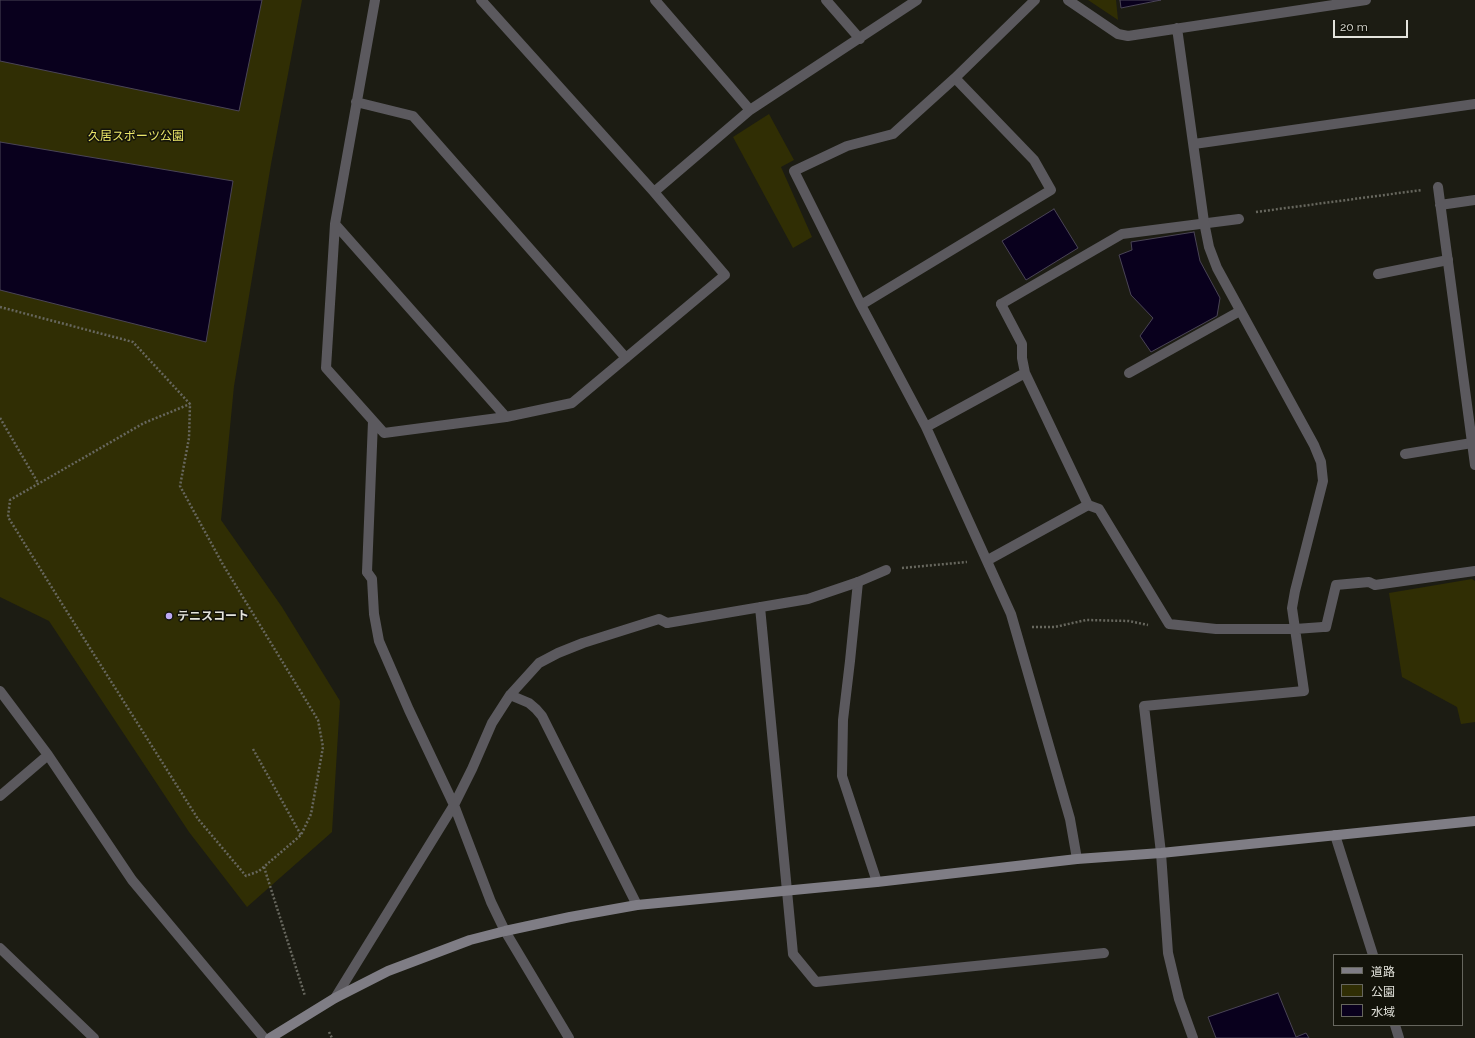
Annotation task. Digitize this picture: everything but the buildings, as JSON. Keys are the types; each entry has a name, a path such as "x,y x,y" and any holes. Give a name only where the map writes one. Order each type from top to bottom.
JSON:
{"street":[{"path":"375,0 335,224 326,368 384,433 506,417 572,403 725,275 654,192 481,0"},
{"path":"654,0 750,110"},
{"path":"826,0 860,39"},
{"path":"654,192 750,110 860,39 917,0"},
{"path":"1035,0 955,78 893,134 847,146 794,172 861,305 926,427 988,560 1011,614 1070,819 1077,859"},
{"path":"1068,0 1118,34 1128,36 1366,0"},
{"path":"1177,28 1204,222 1209,247 1216,268 1314,445 1321,462 1323,481 1292,608 1304,691 1144,706 1161,853 1168,953 1179,999 1193,1038"},
{"path":"861,305 1051,190 1034,160 955,78"},
{"path":"356,102 412,116 626,358"},
{"path":"1194,144 1475,104"},
{"path":"1438,187 1475,465"},
{"path":"1440,205 1475,200"},
{"path":"1239,219 1204,222 1122,234 1001,304 1022,344 1022,358 1025,373 1088,505 1099,509 1169,624 1216,629 1295,629 1326,627 1336,585 1369,582 1375,585 1475,571"},
{"path":"335,224 506,417"},
{"path":"1378,274 1448,260"},
{"path":"1129,373 1240,311"},
{"path":"926,427 1025,373"},
{"path":"373,421 367,572 372,579 374,614 379,641 409,710 454,805 491,902 505,931 566,1037"},
{"path":"1405,454 1472,444"},
{"path":"988,560 1088,505"},
{"path":"335,998 454,805 472,770 492,722 510,695 539,663 558,653 583,643 659,619 667,624 808,599 858,582 886,570"},
{"path":"858,582 843,720 842,776 877,882"},
{"path":"760,607 793,954 816,982 1104,953"},
{"path":"0,691 48,755 132,880 264,1038"},
{"path":"510,695 529,703 542,716 637,905"},
{"path":"0,796 48,755"},
{"path":"270,1038 335,998 388,971 470,940 570,916 637,905 877,882 1077,859 1161,853 1475,821"},
{"path":"1335,835 1373,954"},
{"path":"0,948 94,1038"},
{"path":"1395,1026 1399,1038"}],"path":[{"path":"1239,219 1247,214 1438,187"},
{"path":"0,307 133,342 190,404 189,438 180,486 222,562 318,720 323,747 311,814 301,835 259,871 246,876 198,819 8,516 10,500 144,423 190,404"},
{"path":"0,418 38,484"},
{"path":"886,570 988,560"},
{"path":"1015,627 1055,627 1086,620 1129,621 1153,626 1169,624"},
{"path":"253,750 301,835"},
{"path":"264,867 311,1013"},
{"path":"329,1032 332,1038"}],"green space":[{"name":"久居スポーツ公園","path":"0,0 302,0 271,164 234,386 221,520 282,607 340,701 332,832 247,907 189,832 49,621 0,597"},
{"path":"1088,0 1116,0 1118,20"},
{"path":"769,114 794,160 781,167 812,237 793,248 733,137"},
{"path":"1472,579 1475,581 1475,722 1461,724 1457,707 1402,677 1389,593"}],"water":[{"path":"0,0 262,0 239,111 0,61"},
{"path":"1120,0 1161,0 1121,8"},
{"path":"0,142 233,181 206,342 0,290"},
{"path":"1054,209 1078,248 1026,280 1002,241"},
{"path":"1194,232 1200,261 1220,298 1217,316 1151,352 1140,336 1153,318 1131,295 1119,255 1132,250 1131,242"},
{"path":"1278,993 1296,1037 1306,1033 1309,1038 1216,1038 1208,1017"}],"place":[{"name":"テニスコート","path":"169,616"}]}
